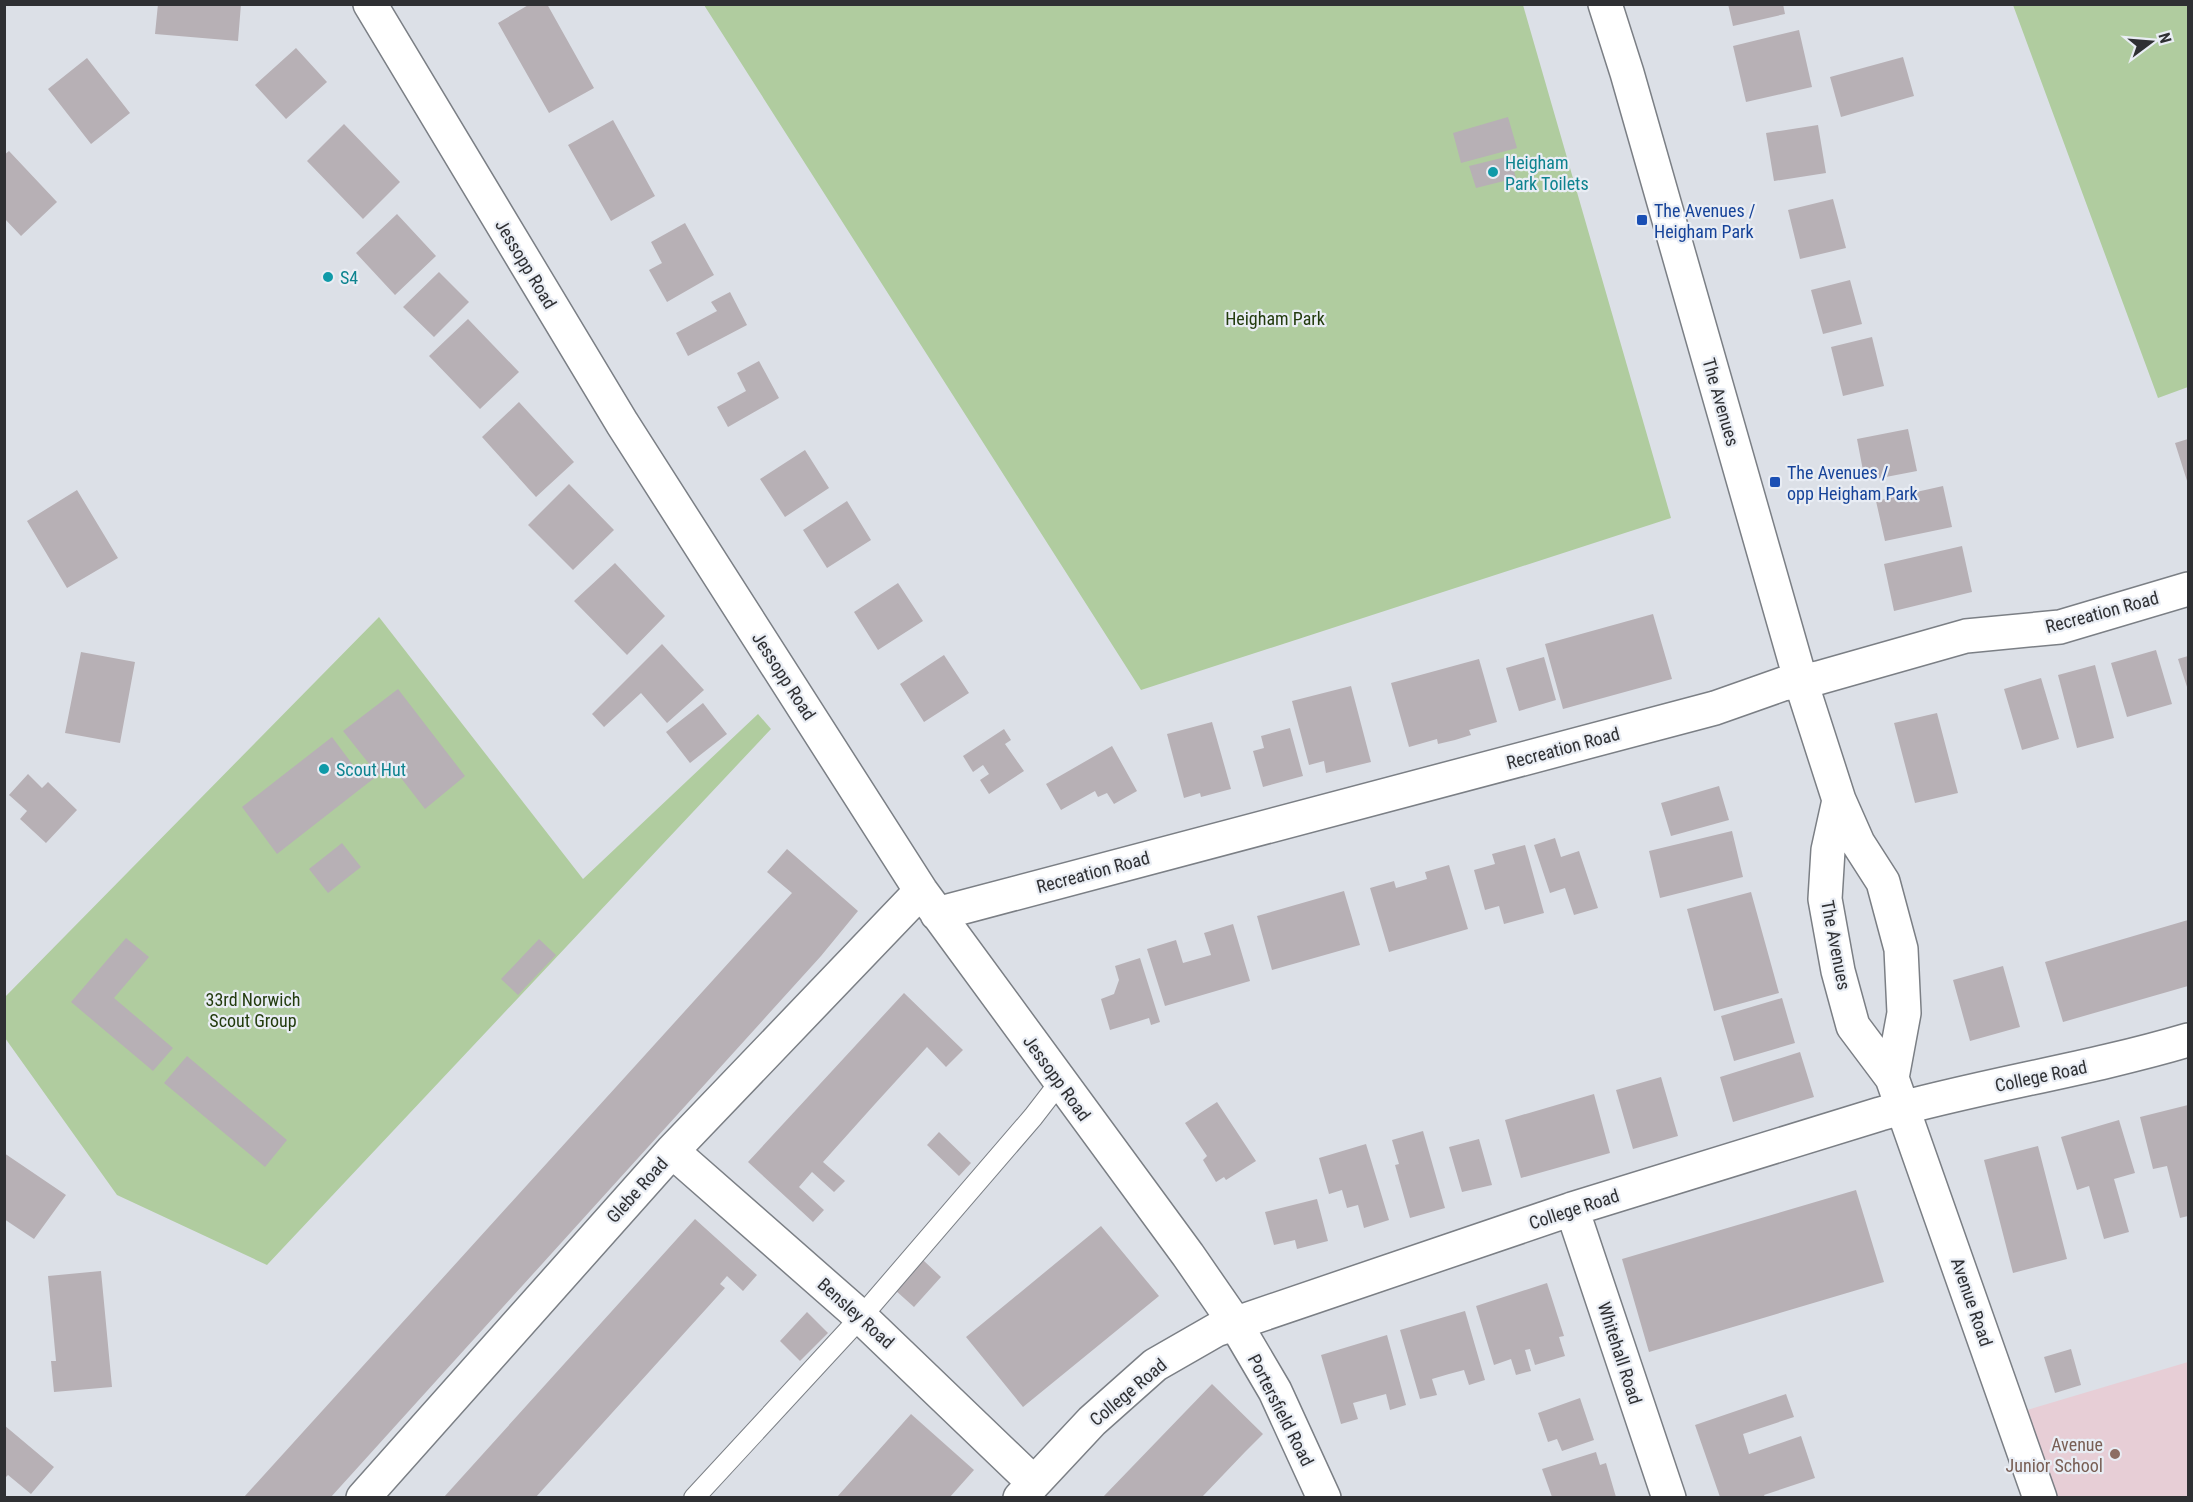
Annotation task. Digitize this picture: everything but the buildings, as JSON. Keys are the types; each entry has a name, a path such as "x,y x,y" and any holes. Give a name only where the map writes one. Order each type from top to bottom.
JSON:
{"street":[{"name":"Jessopp Road","path":"370,4 622,423 929,902 1188,1255 1235,1323"},
{"name":"The Avenues","path":"1605,4 1627,73 1801,682 1839,800 1858,843 1883,882 1901,949 1904,1013 1897,1093"},
{"name":"Recreation Road","path":"929,902 1703,711 1783,684 1801,682 1966,636 2060,627 2188,589"},
{"name":"The Avenues","path":"1839,800 1828,850 1825,899 1838,971 1853,1026 1897,1093"},
{"name":"Glebe Road","path":"363,1497 672,1151 929,902"},
{"name":"College Road","path":"1026,1490 1092,1421 1155,1365 1216,1330 1572,1209 1897,1093 2144,1053 2188,1040"},
{"name":"Avenue Road","path":"1897,1093 2040,1497"},
{"name":"Bensley Road","path":"672,1151 861,1317 1026,1490"},
{"name":"Whitehall Road","path":"1572,1209 1669,1497"},
{"name":"Portersfield Road","path":"1235,1323 1275,1391 1324,1497"}],"lane":[{"path":"694,1497 861,1317 1033,1117 1060,1082"}],"shaded area":[{"name":"Avenue Junior School","path":"2188,1362 2188,1497 2057,1497 2027,1410"}],"green space":[{"name":"Heigham Park","path":"704,5 1523,5 1671,518 1141,690"},
{"path":"2013,5 2188,5 2188,387 2158,398"},
{"name":"33rd Norwich Scout Group","path":"379,617 583,879 758,714 771,729 267,1265 117,1195 5,1038 4,998"}],"place":[{"name":"Heigham Park Toilets","path":"1493,172"},
{"name":"The Avenues / Heigham Park","path":"1642,220"},
{"name":"S4","path":"328,277"},
{"name":"The Avenues / opp Heigham Park","path":"1775,482"},
{"name":"Scout Hut","path":"324,769"},
{"name":"Avenue Junior School","path":"2115,1454"}]}
